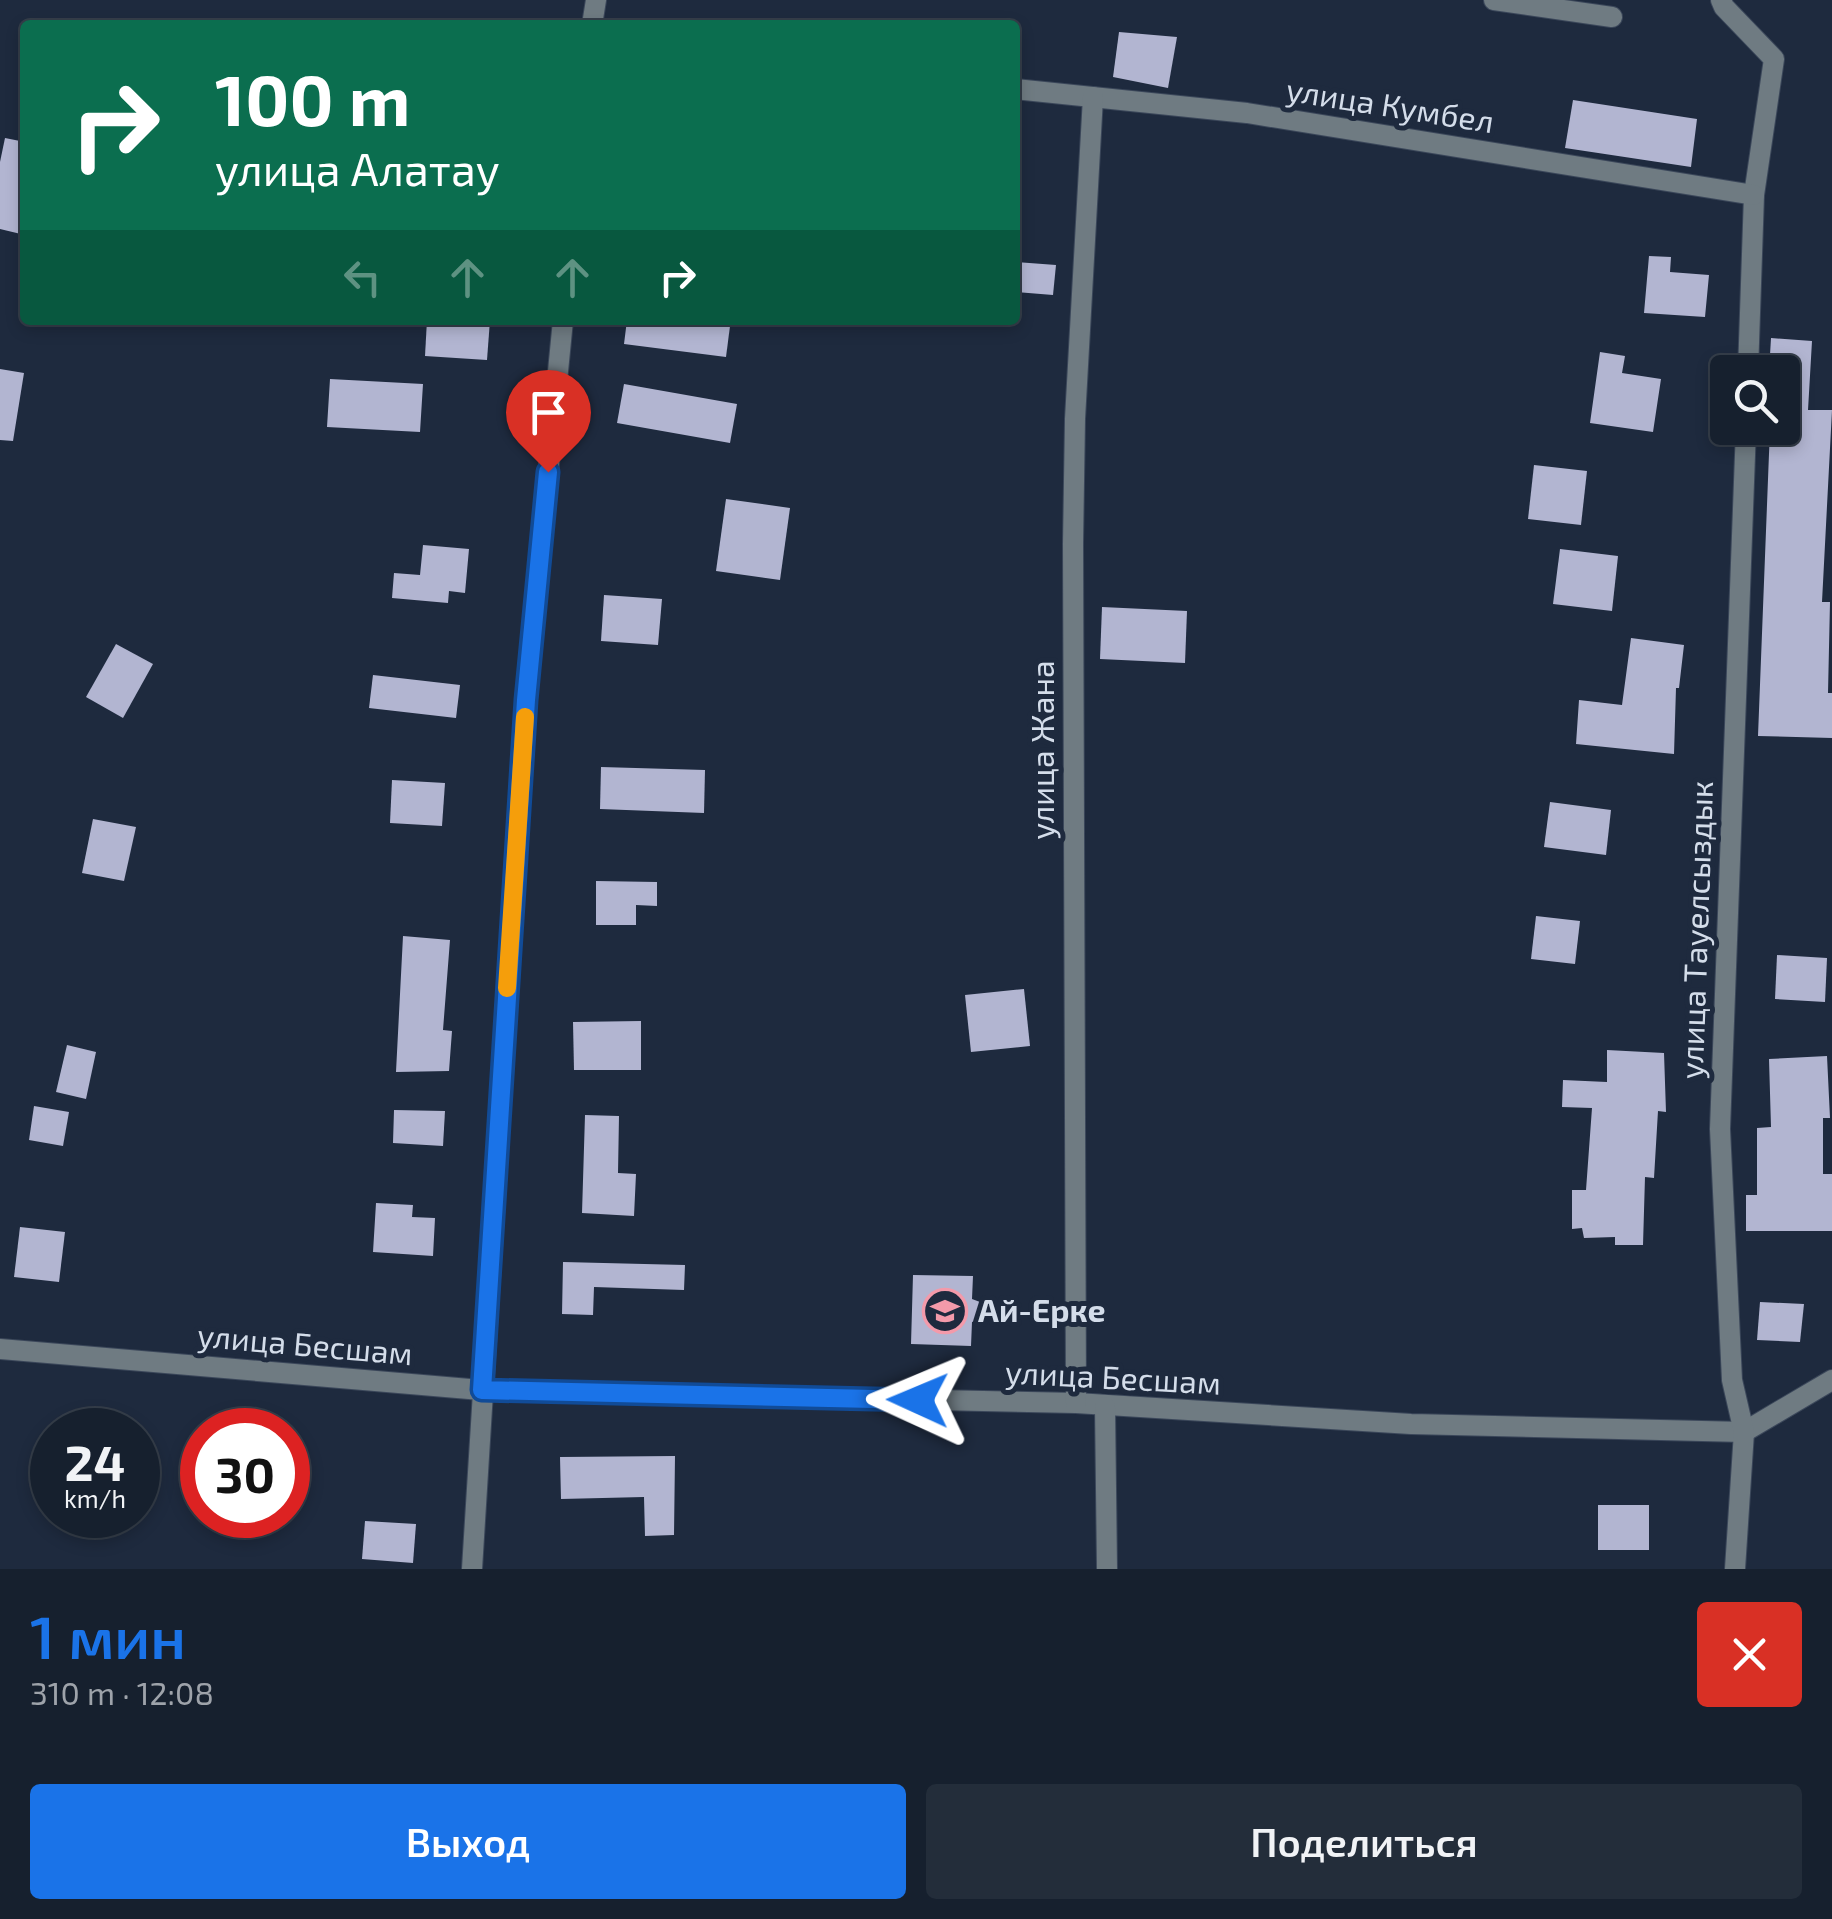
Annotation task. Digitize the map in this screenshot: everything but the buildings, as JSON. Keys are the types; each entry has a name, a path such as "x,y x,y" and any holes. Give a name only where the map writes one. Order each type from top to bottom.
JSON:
{"street":[{"path":"1494,0 1612,17"},
{"path":"1721,0 1724,8 1774,58 1754,196 1749,355"},
{"name":"улица Кумбел","path":"1020,90 1247,113 1754,196"},
{"name":"улица Жана","path":"1076,1404 1073,544 1075,419 1093,98"},
{"path":"472,1569 526,700 562,325"},
{"name":"улица Тауелсыздык","path":"1734,1569 1744,1432 1732,1380 1720,1130 1745,445"},
{"name":"улица Бесшам","path":"0,1349 482,1390 1076,1404 1411,1424 1744,1432"},
{"path":"1744,1432 1832,1380"},
{"path":"1105,1407 1107,1569"}],"slow traffic":[{"path":"507,988 525,717"}],"place":[{"name":"Ай-Ерке","path":"945,1311"}],"route":[{"path":"548,472 526,700 482,1390 918,1400"}]}
